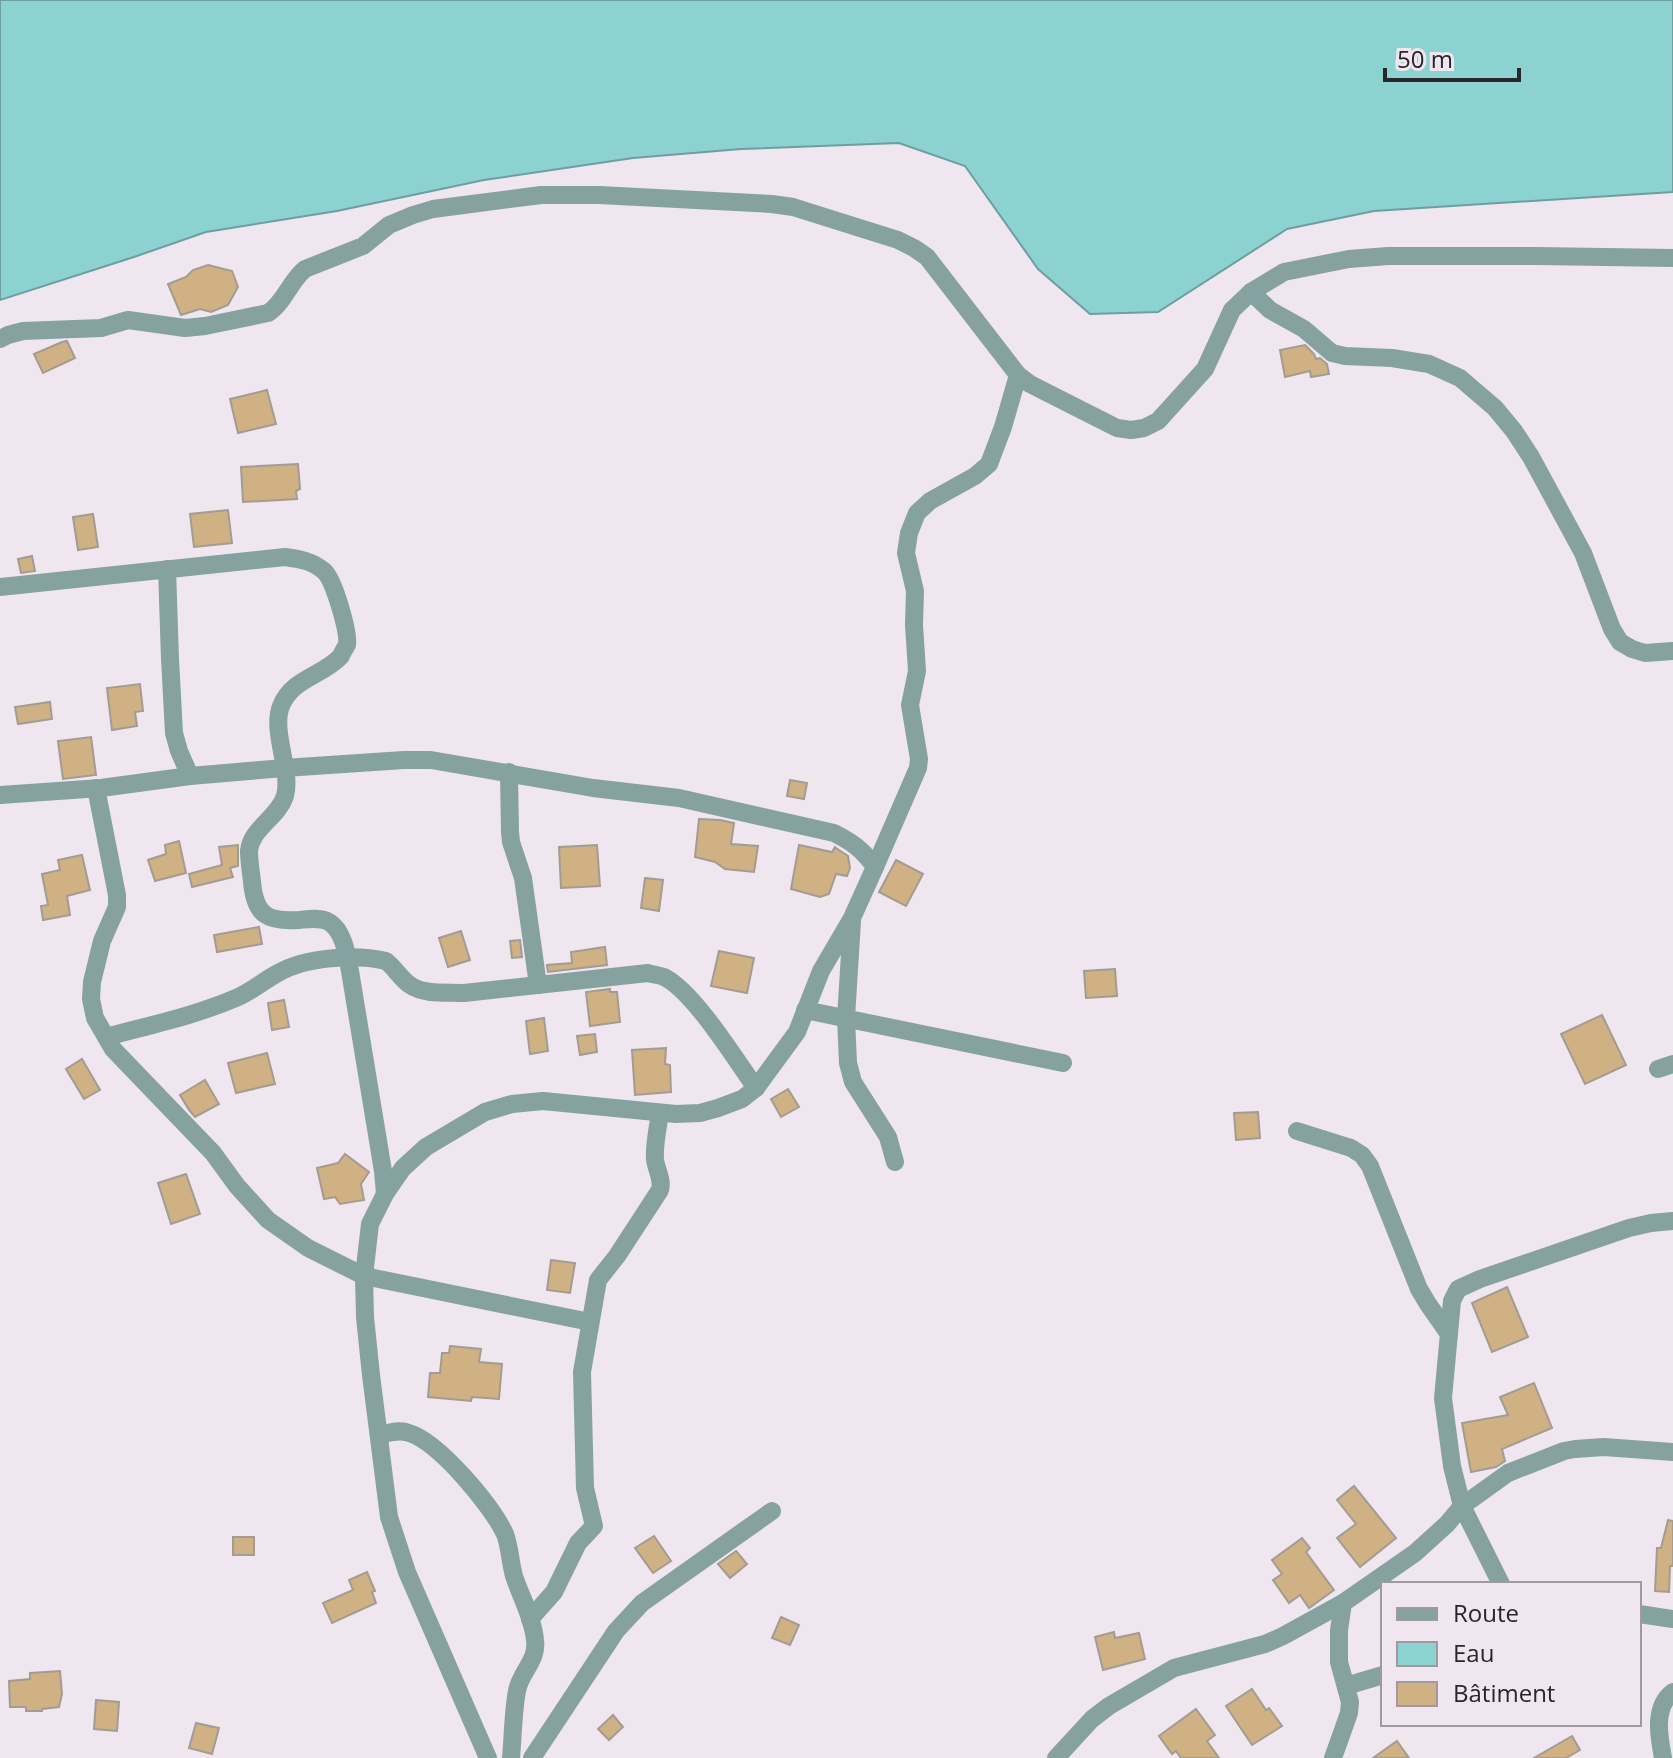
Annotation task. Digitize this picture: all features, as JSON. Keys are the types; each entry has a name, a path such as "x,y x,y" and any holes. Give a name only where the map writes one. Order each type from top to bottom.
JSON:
{"street":[{"path":"0,339 23,331 101,328 128,320 185,328 268,313 305,269 363,246 389,225 433,209 527,196 599,195 772,204 793,207 898,240 914,248 927,257 1018,375 1117,428 1131,430 1158,421 1205,369 1232,310 1251,292 1284,272 1349,259 1388,256 1673,258"},
{"path":"1251,292 1270,310 1304,329 1332,353 1429,364 1460,378 1495,408 1531,457 1583,553 1620,642 1645,653 1673,651"},
{"path":"488,1758 428,1621 389,1517 365,1317 364,1276 370,1224 403,1168 426,1147 485,1112 512,1104 543,1101 660,1113 700,1113 742,1099 756,1088 797,1032 821,971 852,918 918,768 910,705 917,671 915,591 906,553 909,533 917,513 930,501 975,476 989,464 1018,375"},
{"path":"0,587 285,557 309,562 326,573 339,602 347,645 342,655 291,691 281,706 278,724 285,796 251,842 249,852 253,893 262,913 282,921 318,918 337,929 347,957 385,1194"},
{"path":"167,569 174,733 190,776"},
{"path":"0,795 284,768 431,760 593,788 679,798 834,833 865,852 875,867"},
{"path":"509,772 511,842 523,878 538,985"},
{"path":"96,788 117,907 102,941 92,982 91,999 95,1018 113,1049 213,1153 268,1220 308,1248 364,1276 590,1322"},
{"path":"852,918 847,1054 853,1082 888,1137 895,1162"},
{"path":"106,1037 235,999 293,966 347,957 386,961 407,983 420,990 464,993 648,973 664,977 680,988 756,1088"},
{"path":"805,1010 1063,1063"},
{"path":"530,1619 554,1592 578,1543 594,1526 585,1488 582,1372 598,1280 660,1190 662,1183 655,1152 660,1113"},
{"path":"1297,1131 1351,1148 1362,1155 1370,1166 1419,1289 1449,1334"},
{"path":"1500,1582 1462,1506 1452,1466 1443,1398 1452,1301 1458,1289 1468,1284 1629,1228 1673,1221"},
{"path":"379,1435 408,1432 436,1451 466,1479 507,1538 513,1573 530,1619 536,1653 517,1688 511,1758"},
{"path":"1056,1758 1092,1719 1109,1706 1174,1668 1265,1644 1343,1603 1434,1537 1462,1506 1508,1473 1564,1451 1604,1447 1673,1452"},
{"path":"532,1758 616,1631 642,1603 772,1511"},
{"path":"1333,1758 1350,1702 1339,1662 1343,1603"},
{"path":"1641,1614 1673,1619"},
{"path":"1346,1686 1381,1676"},
{"path":"1663,1758 1658,1735 1660,1711 1673,1692"}],"water":[{"path":"0,0 1673,0 1673,192 1374,211 1287,229 1158,312 1090,314 1038,269 965,166 899,143 741,149 633,158 484,180 337,211 206,232 0,300"}],"building":[{"path":"208,265 232,271 238,287 228,305 211,312 200,309 181,315 168,284"},
{"path":"67,341 75,358 43,373 34,354"},
{"path":"1305,345 1316,359 1320,358 1327,364 1329,374 1311,377 1310,371 1285,377 1280,350"},
{"path":"267,390 276,424 238,433 230,399"},
{"path":"298,464 300,489 296,491 297,499 243,502 241,467"},
{"path":"228,510 232,543 194,547 190,514"},
{"path":"93,514 98,547 78,550 73,517"},
{"path":"32,556 35,571 21,573 18,559"},
{"path":"140,684 143,711 135,712 137,726 112,730 107,688"},
{"path":"50,702 52,719 18,724 15,707"},
{"path":"91,737 96,775 63,779 58,741"},
{"path":"790,780 807,783 804,799 787,796"},
{"path":"699,819 734,823 731,844 758,846 754,872 725,869 715,862 695,857"},
{"path":"179,841 186,873 155,881 148,860 166,854 165,845"},
{"path":"238,845 238,866 230,868 233,877 192,887 189,874 222,865 219,847"},
{"path":"597,845 600,886 561,888 559,847"},
{"path":"799,845 832,852 835,847 848,856 850,868 847,876 836,874 829,894 820,897 791,889"},
{"path":"82,855 90,890 67,896 70,915 43,920 41,906 48,905 42,874 60,870 58,860"},
{"path":"896,860 923,874 906,906 879,892"},
{"path":"645,878 663,880 659,911 641,908"},
{"path":"259,927 262,944 217,952 214,935"},
{"path":"461,931 470,960 448,967 439,938"},
{"path":"520,940 522,957 512,958 510,941"},
{"path":"605,947 607,965 548,972 547,965 572,963 571,952"},
{"path":"719,951 754,958 747,993 711,986"},
{"path":"1115,969 1117,996 1086,998 1084,971"},
{"path":"610,989 610,992 617,992 620,1022 590,1026 586,992"},
{"path":"284,1000 289,1027 272,1030 268,1003"},
{"path":"1602,1015 1626,1065 1585,1084 1561,1034"},
{"path":"544,1018 548,1051 530,1054 526,1021"},
{"path":"595,1034 597,1052 580,1055 577,1036"},
{"path":"666,1048 665,1064 670,1065 671,1092 635,1095 632,1050"},
{"path":"267,1053 275,1084 236,1093 228,1063"},
{"path":"82,1059 100,1090 84,1099 66,1069"},
{"path":"205,1080 219,1104 195,1117 180,1095"},
{"path":"788,1089 799,1107 781,1117 771,1099"},
{"path":"1258,1112 1260,1138 1236,1140 1234,1113"},
{"path":"345,1154 369,1172 361,1184 364,1200 340,1204 335,1197 324,1199 317,1168 338,1163"},
{"path":"186,1174 200,1214 171,1224 158,1183"},
{"path":"551,1260 575,1263 570,1293 547,1290"},
{"path":"1507,1287 1528,1337 1492,1352 1472,1303"},
{"path":"450,1346 481,1349 479,1362 502,1364 499,1399 472,1397 471,1401 428,1397 430,1373 440,1373 442,1353 449,1353"},
{"path":"1534,1383 1552,1428 1502,1449 1505,1461 1496,1467 1471,1472 1462,1423 1508,1415 1500,1397"},
{"path":"1354,1486 1396,1538 1360,1567 1337,1538 1356,1524 1337,1500"},
{"path":"1668,1520 1673,1521 1673,1566 1670,1566 1669,1592 1655,1591 1657,1548 1661,1548"},
{"path":"654,1536 671,1561 653,1573 635,1548"},
{"path":"233,1537 254,1537 254,1555 233,1555"},
{"path":"1302,1538 1310,1548 1306,1552 1334,1590 1309,1608 1300,1595 1289,1603 1273,1580 1282,1574 1272,1560"},
{"path":"736,1551 747,1564 730,1578 718,1564"},
{"path":"367,1572 376,1603 332,1623 323,1603 353,1590 349,1580"},
{"path":"781,1617 799,1625 790,1645 772,1638"},
{"path":"1114,1632 1115,1638 1139,1633 1145,1659 1103,1670 1095,1637"},
{"path":"60,1671 62,1694 59,1707 26,1711 26,1707 10,1707 9,1681 30,1679 30,1673"},
{"path":"1252,1689 1282,1726 1252,1745 1226,1706"},
{"path":"96,1700 119,1702 117,1731 94,1729"},
{"path":"1196,1709 1215,1735 1207,1741 1219,1758 1181,1758 1176,1751 1172,1754 1159,1736"},
{"path":"613,1715 623,1727 609,1740 598,1729"},
{"path":"196,1723 219,1728 212,1754 189,1748"},
{"path":"1572,1736 1580,1750 1566,1758 1534,1758"},
{"path":"1397,1741 1409,1758 1373,1758"}]}
